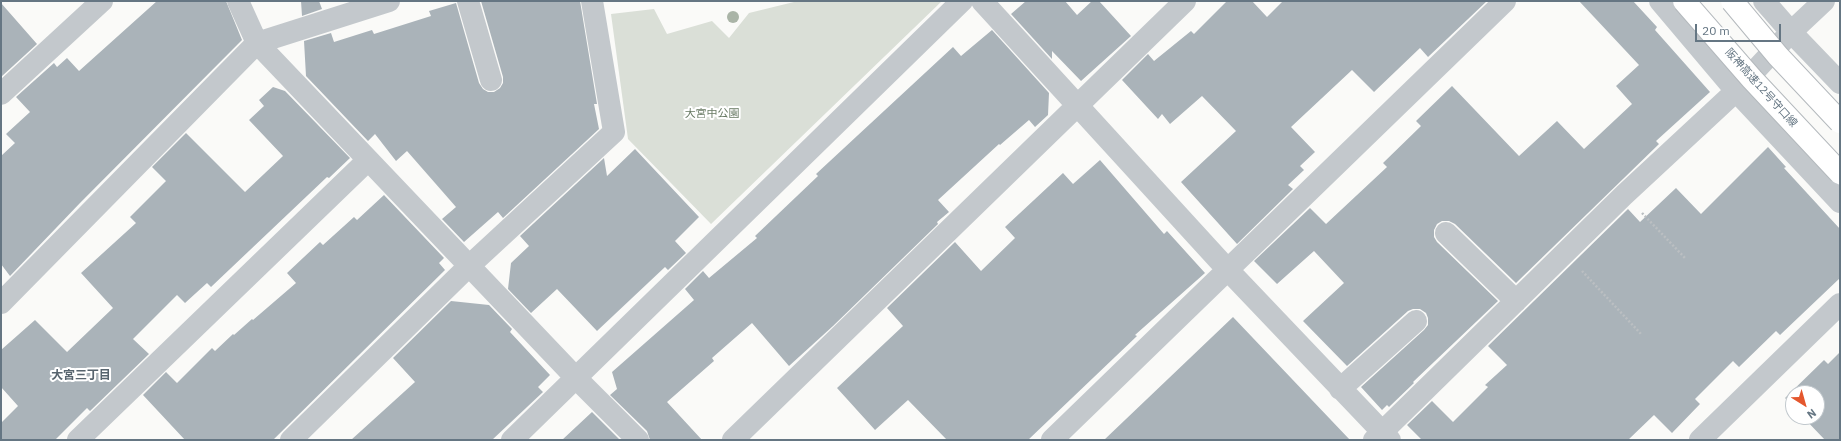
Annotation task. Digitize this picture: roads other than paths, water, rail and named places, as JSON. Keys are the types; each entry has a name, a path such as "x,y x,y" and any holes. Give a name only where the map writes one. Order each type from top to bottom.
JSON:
{"highway":[{"name":"阪神高速12号守口線","path":"1684,1 1752,79 1840,173"},
{"path":"1732,1 1778,56 1840,122"}],"street":[{"path":"1,94 102,1"},
{"path":"238,1 257,43 576,378 638,440"},
{"path":"1,303 257,43 389,1"},
{"path":"468,1 491,80"},
{"path":"291,440 469,266 614,132 592,1"},
{"path":"512,440 962,1"},
{"path":"982,1 1227,269 1340,389 1382,437 1516,301 1624,195 1736,91 1791,32 1824,1"},
{"path":"733,440 1184,1"},
{"path":"1052,440 1505,1"},
{"path":"1660,1 1736,91 1840,202"},
{"path":"1764,1 1791,32 1840,83"},
{"path":"78,440 368,160"},
{"path":"1446,233 1516,301"},
{"path":"1700,440 1840,304"},
{"path":"1340,389 1416,321"}],"district":[{"name":"大宮三丁目","path":"81,376"}],"park label":[{"name":"大宮中公園","path":"712,114"}]}
